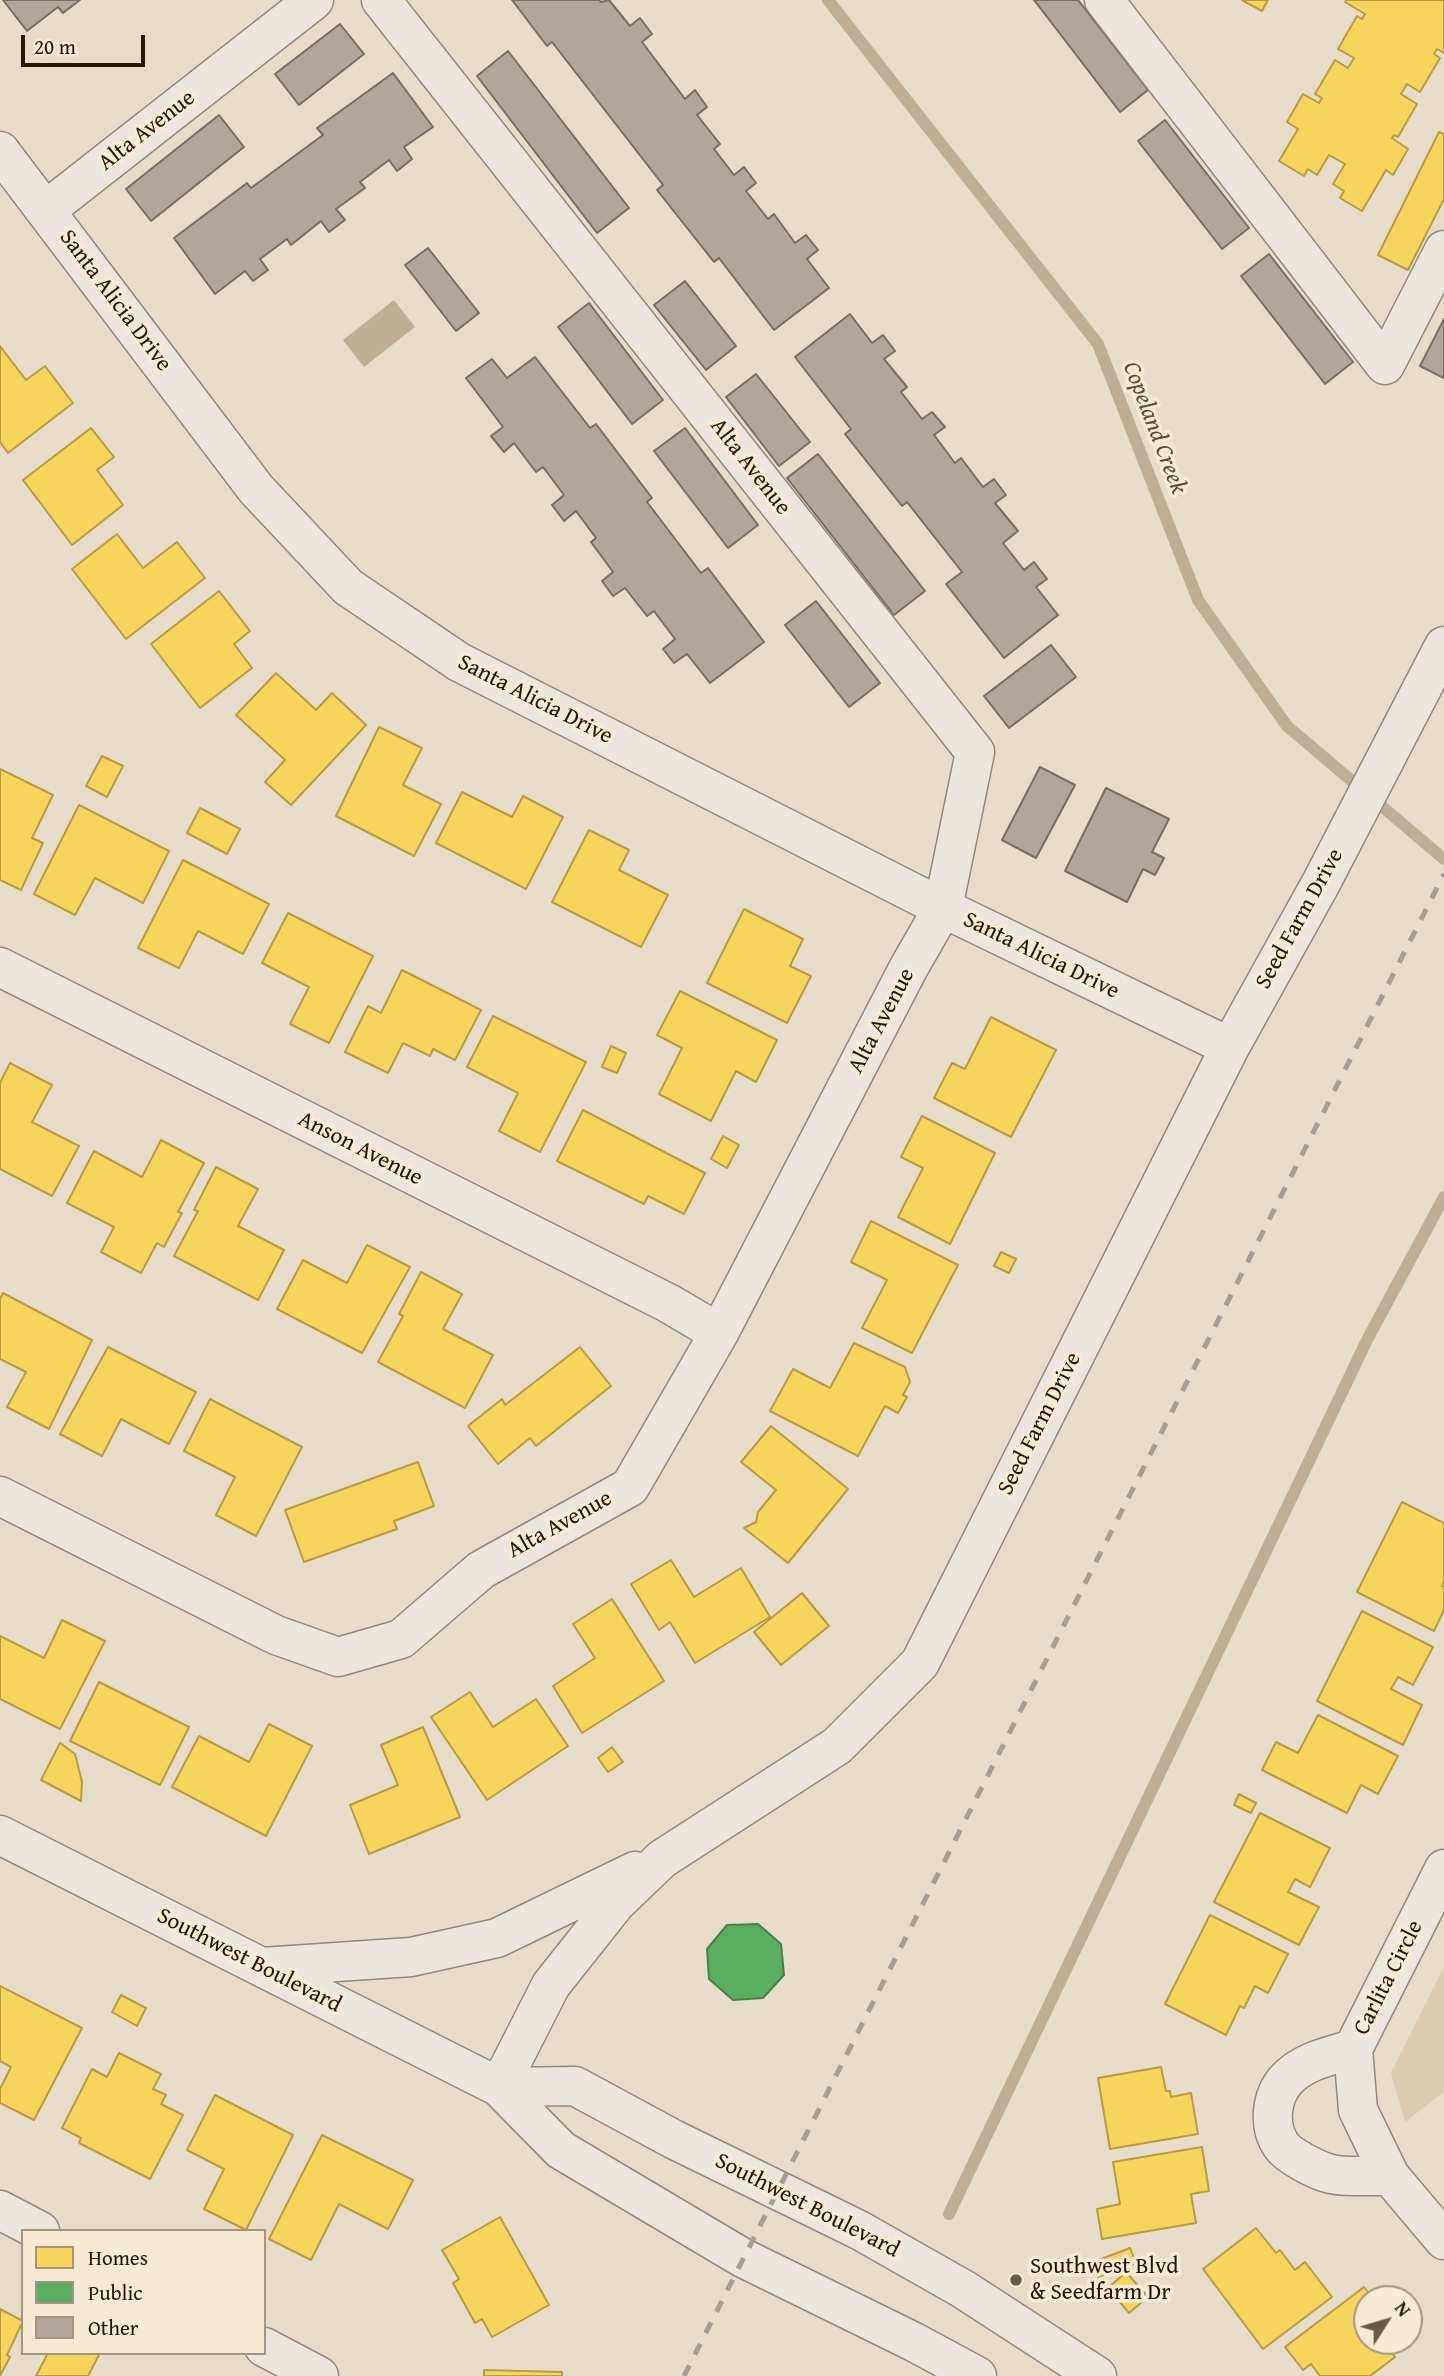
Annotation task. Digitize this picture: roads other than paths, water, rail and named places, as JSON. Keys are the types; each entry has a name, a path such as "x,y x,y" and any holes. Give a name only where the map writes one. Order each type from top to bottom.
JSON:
{"street":[{"name":"Alta Avenue","path":"46,210 314,0"},
{"name":"Alta Avenue","path":"0,1496 276,1635 338,1657 401,1639 481,1570 630,1487 719,1334 909,967 943,908 975,752 381,0"},
{"path":"1104,0 1385,365 1444,250"},
{"name":"Santa Alicia Drive","path":"0,151 256,489 348,587 459,662 943,908 1230,1047"},
{"name":"Seed Farm Drive","path":"499,2087 551,1985 617,1903 662,1858 837,1746 920,1663 1230,1047 1444,646"},
{"name":"Anson Avenue","path":"0,967 668,1303 719,1334"},
{"name":"Southwest Boulevard","path":"0,1835 499,2087 561,2150 743,2258 977,2376"},
{"path":"262,1967 411,1957 497,1938 662,1858"},
{"name":"Carlita Circle","path":"1444,1869 1353,2049 1358,2110 1390,2176 1444,2240"},
{"name":"Carlita Circle","path":"1353,2049 1305,2064 1286,2080 1275,2100 1272,2122 1281,2146 1301,2161 1332,2174 1390,2176"},
{"name":"Southwest Boulevard","path":"499,2087 575,2086 673,2139 859,2230 963,2290 1097,2376"},
{"path":"0,2210 36,2229"},
{"path":"266,2348 319,2376"}],"waterway":[{"name":"Copeland Creek","path":"828,0 1098,344 1198,600 1287,726 1444,859"},
{"path":"949,2214 1367,1340 1444,1197"}],"railway":[{"path":"684,2376 1444,874"}],"place":[{"name":"Southwest Blvd & Seedfarm Dr","path":"1016,2280"}]}
